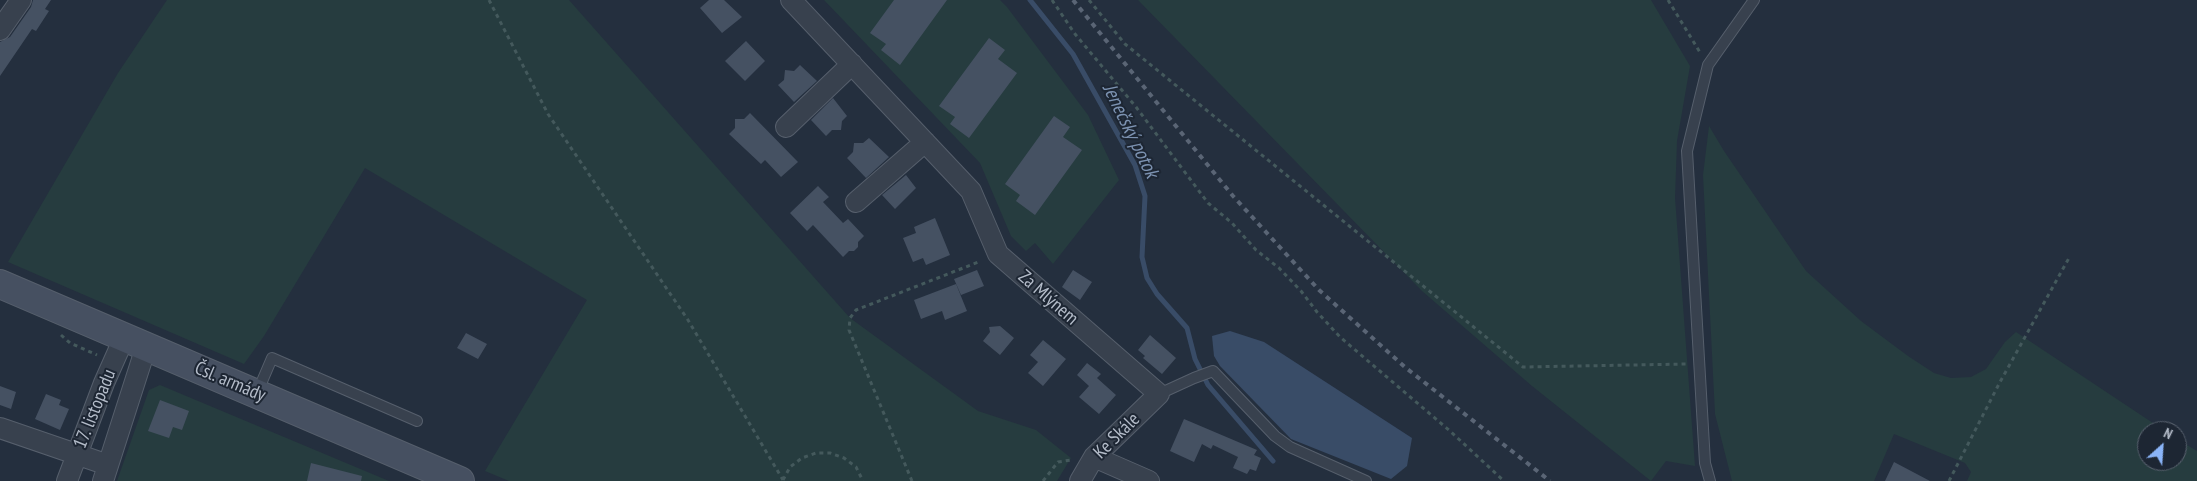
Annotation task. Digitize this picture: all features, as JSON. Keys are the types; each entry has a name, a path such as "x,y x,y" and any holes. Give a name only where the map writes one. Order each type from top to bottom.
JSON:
{"main road":[{"name":"Čsl. armády","path":"0,284 460,481"}],"street":[{"path":"0,30 21,0"},
{"name":"Za Mlýnem","path":"791,0 970,191 998,254 1159,394"},
{"path":"786,126 852,64"},
{"path":"856,202 925,142"},
{"name":"17. listopadu","path":"67,481 76,455 135,342"},
{"name":"17. listopadu","path":"106,473 135,342"},
{"name":"Ke Skále","path":"1080,481 1094,457 1159,394"},
{"path":"0,428 76,455 106,473"},
{"path":"1094,457 1149,481"}],"lane":[{"path":"1710,481 1705,463 1687,151 1708,65 1754,0"},
{"path":"257,394 272,358 417,422"},
{"path":"1159,394 1209,372 1216,374 1275,436 1290,447 1366,481"}],"path":[{"path":"489,0 548,114 688,320 783,481"},
{"path":"1052,0 1075,34 1136,107 1208,203 1232,223 1256,250 1279,268 1296,285 1340,337 1450,431 1504,481"},
{"path":"1089,0 1125,44 1523,367 1699,364"},
{"path":"1668,0 1708,65"},
{"path":"912,481 850,330 850,318 856,310 998,254"},
{"path":"1949,481 2000,382 2069,258"},
{"path":"783,481 790,468 802,458 816,453 830,453 844,458 856,467 863,481"},
{"path":"1043,481 1058,462 1094,457"}],"green space":[{"path":"167,0 569,0 850,318 978,411 1036,430 1071,458 1057,481 509,481 485,471 587,300 365,168 264,336 244,364 8,262 118,73"},
{"path":"824,0 1000,0 1007,7 1088,115 1119,180 1053,264 1035,243 1026,251 1011,236 980,163"},
{"path":"1138,0 1651,0 1690,66 1677,141 1675,198 1695,466 1666,461 1651,481 1532,386 1422,291"},
{"path":"1709,126 1806,271 1861,321 1908,356 1934,373 1951,378 1971,377 1986,369 2005,342 2016,332 2150,421 2137,421 2137,471 2187,471 2187,445 2197,451 2197,481 1967,481 1971,472 1965,463 1894,434 1874,481 1732,481 1715,414 1703,175"},
{"path":"160,385 389,481 117,481 149,390"}],"water":[{"path":"1230,331 1264,342 1412,438 1407,466 1391,479 1291,439 1220,366 1214,356 1212,336"}],"building":[{"path":"33,0 51,0 45,9 49,11 36,31 32,29 0,76 0,42 10,37 31,7"},
{"path":"709,0 724,0 742,17 722,33 700,8"},
{"path":"894,0 947,0 900,65 881,50 886,44 870,33"},
{"path":"989,38 1005,50 998,59 1017,73 969,138 950,124 955,117 939,106"},
{"path":"746,41 765,61 745,81 725,61"},
{"path":"800,65 817,81 794,102 778,85 784,80 785,70 794,71"},
{"path":"833,98 847,116 842,121 841,130 832,130 826,136 811,120"},
{"path":"750,113 798,162 781,177 765,160 761,164 729,134 735,128 735,119 744,119"},
{"path":"1054,116 1070,127 1063,137 1082,150 1035,215 1016,201 1020,195 1005,184"},
{"path":"869,138 889,157 866,178 847,158 853,152 854,143 863,143"},
{"path":"906,175 916,188 895,209 882,195"},
{"path":"818,186 829,197 823,202 843,223 848,219 864,236 858,242 858,247 854,251 849,251 843,257 813,225 807,231 790,213"},
{"path":"935,218 950,255 926,265 923,258 913,262 903,238 916,233 914,227"},
{"path":"977,270 984,286 961,295 954,279"},
{"path":"1073,270 1092,282 1080,300 1062,287"},
{"path":"956,284 967,311 945,320 942,311 921,319 914,300"},
{"path":"1000,326 1014,338 1000,355 983,341 990,332 989,327"},
{"path":"466,333 487,344 478,359 457,348"},
{"path":"1150,335 1176,358 1162,374 1143,358 1145,356 1138,350"},
{"path":"1043,340 1066,359 1043,386 1028,373 1038,362 1030,355"},
{"path":"1087,363 1101,374 1097,378 1116,395 1099,414 1079,397 1089,386 1077,375"},
{"path":"0,386 16,392 11,409 0,405"},
{"path":"46,394 61,400 59,405 69,409 60,430 35,419"},
{"path":"160,400 189,411 182,430 173,427 169,438 148,431"},
{"path":"1184,419 1257,450 1254,455 1261,458 1256,471 1250,469 1247,474 1233,468 1238,457 1213,445 1211,449 1202,444 1194,462 1170,451"},
{"path":"1894,462 1930,481 1885,481"},
{"path":"311,463 362,476 361,481 307,481"}],"waterway":[{"name":"Jenečský potok","path":"1030,0 1073,54 1135,165 1145,196 1142,257 1147,278 1157,294 1187,328 1195,359 1208,385 1273,461"}],"railway":[{"path":"1073,0 1233,196 1319,290 1406,368 1550,481"}]}
